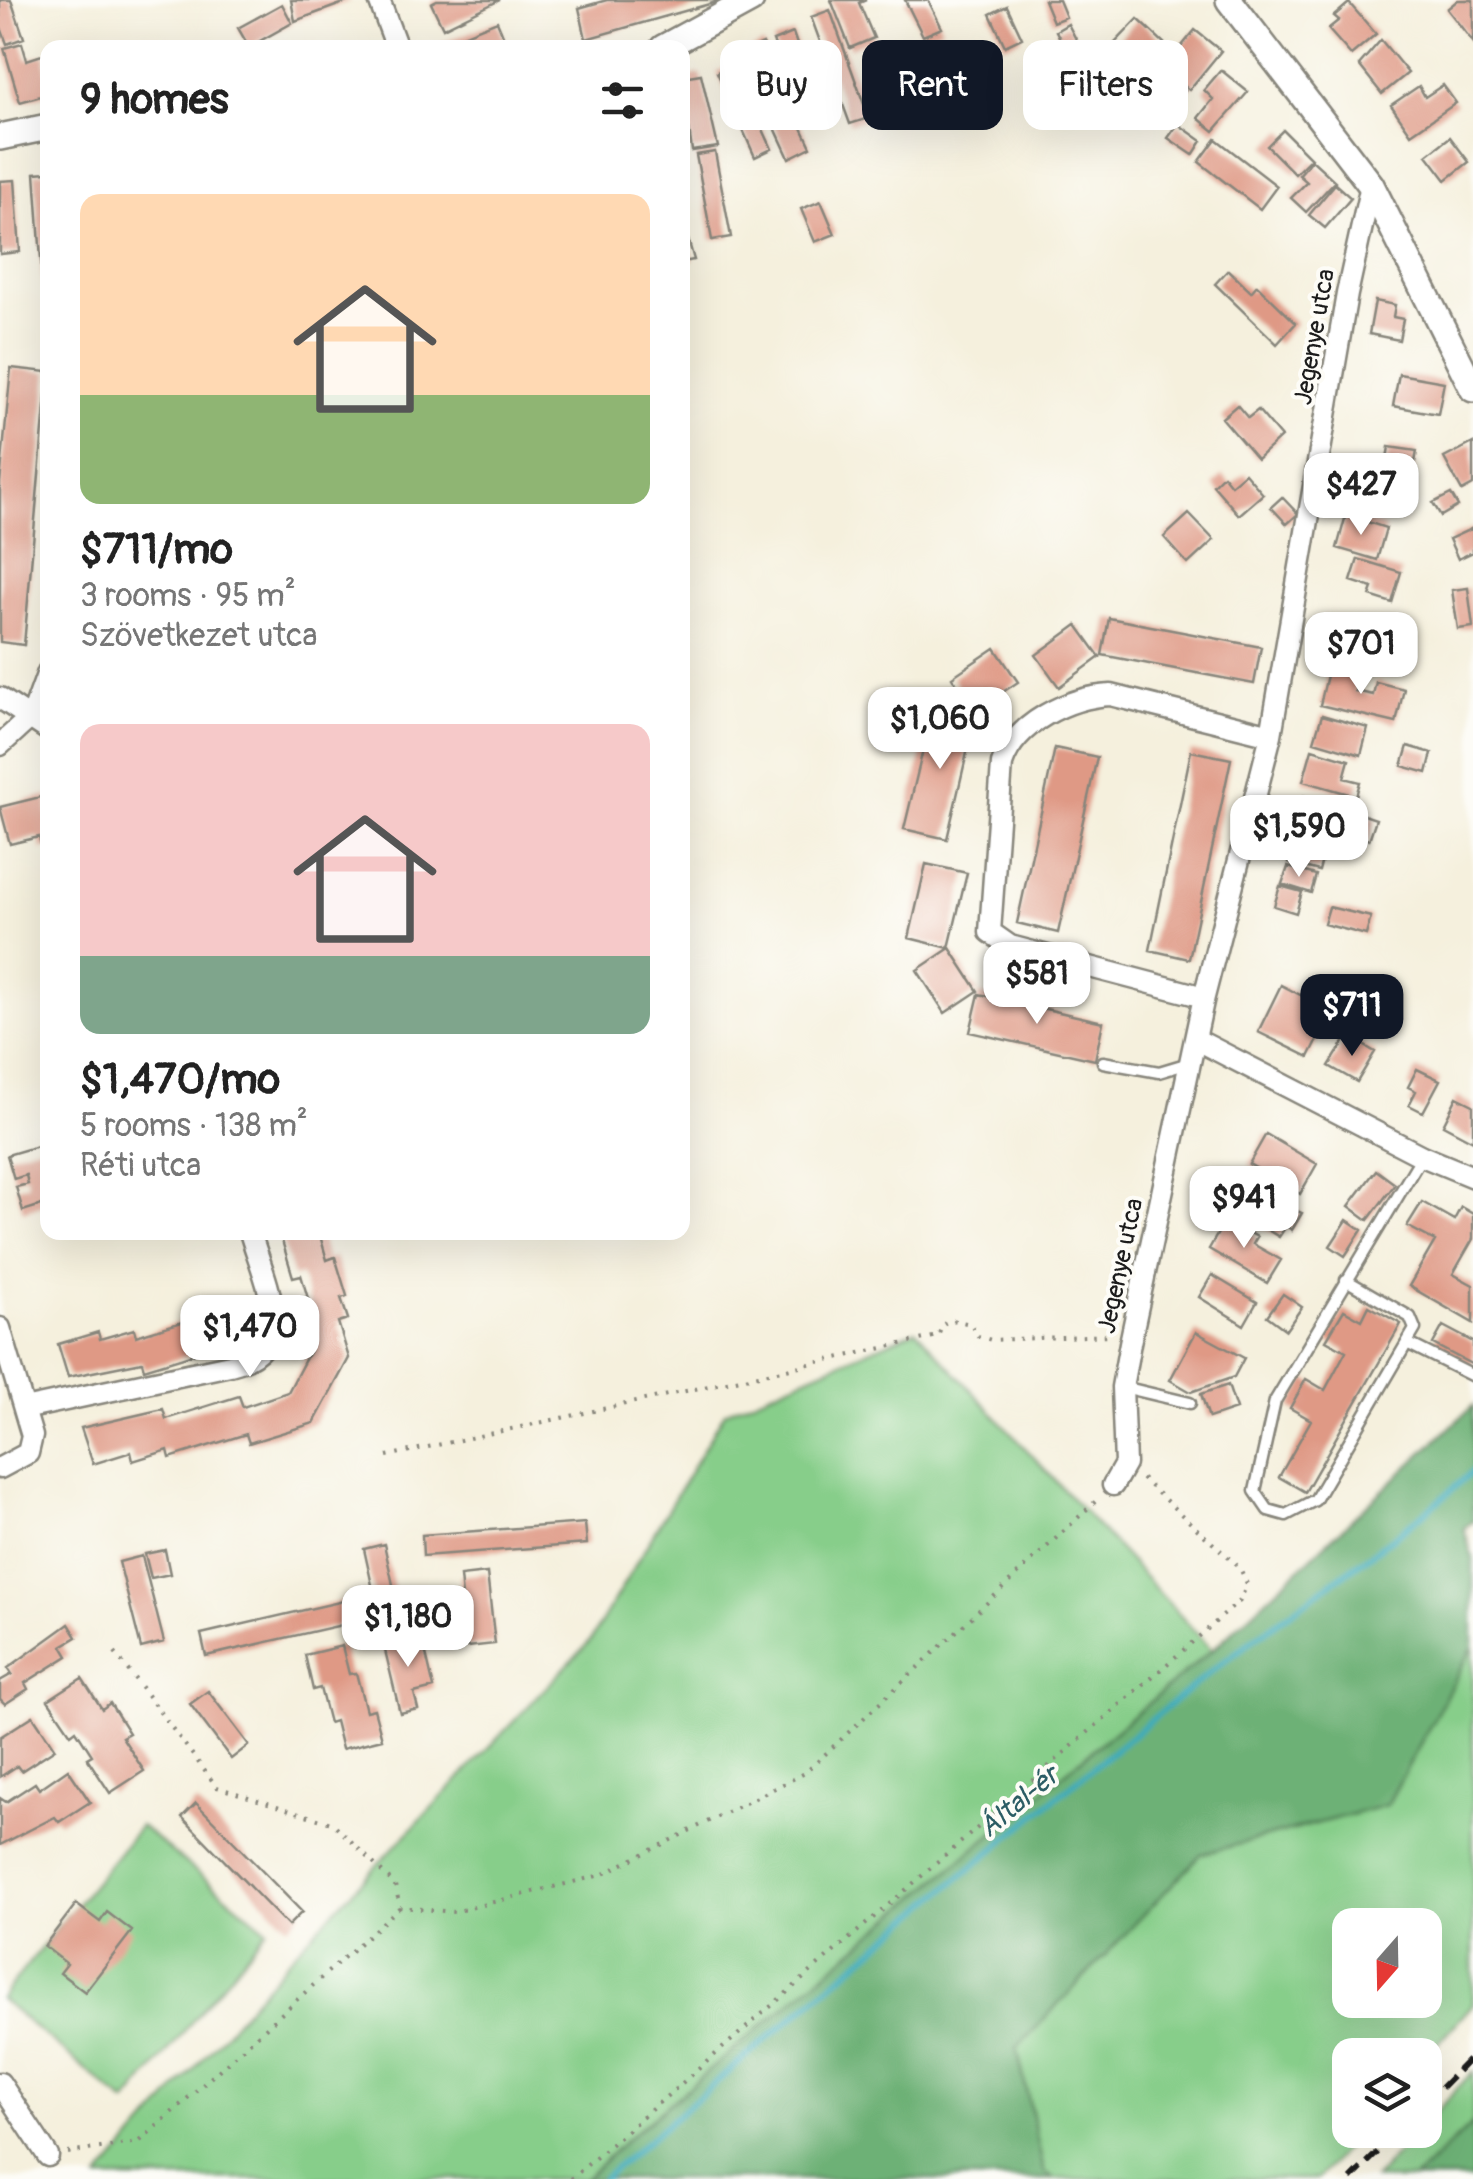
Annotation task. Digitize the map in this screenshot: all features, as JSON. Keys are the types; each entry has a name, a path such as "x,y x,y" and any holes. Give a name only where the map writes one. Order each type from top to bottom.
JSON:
{"street":[{"path":"379,0 394,40"},
{"path":"678,40 751,0"},
{"path":"1229,0 1371,185 1473,389"},
{"path":"0,137 40,129"},
{"name":"Jegenye utca","path":"1125,1464 1122,1388 1194,1039 1272,734 1371,185"},
{"path":"1204,998 1010,946 990,932 1002,764 1008,744 1019,733 1089,696 1110,695 1272,734"},
{"path":"0,698 40,723 0,745"},
{"path":"1194,1039 1422,1156 1473,1177"},
{"path":"24,1408 230,1365 251,1359 265,1349 273,1313 252,1240"},
{"path":"0,1328 32,1436 28,1453 0,1468"},
{"path":"1113,1485 1125,1464"},
{"path":"0,2083 48,2156"}],"lane":[{"path":"1103,1062 1159,1072 1190,1062"},
{"path":"1346,1280 1410,1316 1416,1329 1315,1500 1286,1516 1258,1502 1255,1491 1275,1401 1346,1280 1422,1156"},
{"path":"1409,1344 1473,1376"},
{"path":"1122,1388 1190,1403"}],"path":[{"path":"386,1456 938,1336 943,1324 952,1320 971,1324 978,1336 1026,1341 1110,1336 1134,1327"},
{"path":"570,2179 1240,1600 1246,1584 1240,1568 1125,1464"},
{"path":"48,2156 139,2142 400,1907 454,1912 601,1875 805,1772 1113,1485"},
{"path":"115,1652 218,1787 334,1824 395,1885 400,1907"}],"green space":[{"path":"916,1330 1212,1650 627,2139 585,2179 99,2179 294,1953 591,1640 725,1412"},
{"path":"1473,1406 1473,1521 1464,1528 1473,1559 1473,1646 1387,1805 1201,1854 1017,2048 1044,2171 1055,2179 585,2179 627,2139 1212,1650"},
{"path":"1473,1646 1473,2004 1442,2039 1332,2038 1332,2148 1345,2148 1318,2179 1055,2179 1044,2172 1017,2048 1201,1854 1387,1805"},
{"path":"140,1826 267,1929 126,2103 0,1999"},
{"path":"1473,2071 1473,2123 1414,2179 1374,2179 1402,2148 1442,2148 1442,2105"},
{"path":"1473,2123 1473,2179 1414,2179"}],"building":[{"path":"0,0 11,0 24,38 7,44 0,25"},
{"path":"291,0 352,0 295,21"},
{"path":"500,0 443,28 431,3"},
{"path":"607,0 720,1 586,39 579,8"},
{"path":"831,0 866,0 859,3 874,38 850,48"},
{"path":"905,0 928,0 942,28 923,36"},
{"path":"1044,0 1059,0 1066,17 1053,22"},
{"path":"1458,0 1473,0 1473,42 1447,9"},
{"path":"1349,3 1376,34 1351,55 1328,29 1339,20 1334,16"},
{"path":"282,4 292,23 262,40 245,40 238,28"},
{"path":"1007,6 1022,38 1005,46 990,14"},
{"path":"830,10 841,40 819,40 811,17"},
{"path":"1138,19 1161,40 1118,40"},
{"path":"497,21 505,40 450,40"},
{"path":"1068,24 1076,40 1061,40 1056,31"},
{"path":"1195,30 1221,51 1189,90 1188,40"},
{"path":"793,33 795,40 776,40"},
{"path":"1381,40 1408,73 1382,94 1359,65"},
{"path":"22,43 27,60 40,56 40,96 20,102 4,48"},
{"path":"842,43 862,99 862,120 850,124 842,102"},
{"path":"1221,70 1248,92 1214,131 1198,118 1213,99 1204,90"},
{"path":"701,74 718,147 692,151 690,76"},
{"path":"1443,85 1456,103 1411,134 1391,105 1419,86 1425,97"},
{"path":"743,130 763,130 772,149 755,157"},
{"path":"776,130 803,130 811,147 789,158"},
{"path":"1174,130 1186,130 1202,141 1193,155 1168,138"},
{"path":"1283,130 1311,158 1295,174 1267,146"},
{"path":"1450,137 1469,162 1446,180 1427,155"},
{"path":"1216,139 1277,186 1260,209 1199,162"},
{"path":"715,152 731,237 712,240 696,155"},
{"path":"1312,160 1335,181 1306,212 1291,198 1307,182 1299,175"},
{"path":"35,173 40,173 40,246"},
{"path":"15,180 20,252 0,254 0,181"},
{"path":"1335,184 1351,198 1325,228 1309,215"},
{"path":"821,201 835,234 815,242 801,209"},
{"path":"1228,270 1251,292 1257,285 1296,323 1277,344 1215,284"},
{"path":"1375,301 1395,305 1393,317 1403,319 1399,340 1369,334"},
{"path":"11,368 40,371 40,463 24,645 0,642 0,483"},
{"path":"1399,374 1444,382 1438,414 1393,406"},
{"path":"1237,405 1248,418 1258,410 1281,437 1257,459 1222,418"},
{"path":"1473,443 1473,485 1462,491 1444,458"},
{"path":"1389,447 1417,451 1408,503 1380,498"},
{"path":"1245,473 1263,494 1239,515 1213,485 1223,475 1231,485"},
{"path":"1451,494 1458,506 1441,516 1433,503"},
{"path":"1282,497 1298,514 1287,524 1271,507"},
{"path":"1189,514 1214,540 1188,564 1164,537"},
{"path":"1346,515 1386,528 1377,560 1337,548"},
{"path":"1473,528 1473,552 1458,559 1449,539"},
{"path":"1358,559 1401,572 1392,603 1370,596 1373,588 1351,581"},
{"path":"1468,588 1473,627 1458,629 1452,590"},
{"path":"1109,618 1261,647 1254,684 1102,655"},
{"path":"1347,624 1366,628 1358,664 1330,658 1336,630 1345,632"},
{"path":"1077,625 1100,657 1059,687 1036,655"},
{"path":"995,648 1018,682 974,711 952,677"},
{"path":"1329,667 1358,674 1355,691 1373,695 1376,682 1404,689 1396,723 1320,705"},
{"path":"934,704 976,714 947,839 904,829"},
{"path":"1322,715 1368,728 1361,755 1314,741"},
{"path":"1408,746 1432,753 1427,773 1402,766"},
{"path":"1055,748 1097,757 1058,933 1017,923"},
{"path":"1312,749 1349,760 1344,778 1360,782 1356,796 1303,781"},
{"path":"1191,751 1231,759 1189,959 1150,950"},
{"path":"1304,796 1350,810 1343,833 1297,818"},
{"path":"40,797 40,841 39,837 10,844 0,807"},
{"path":"1361,814 1376,819 1369,840 1354,835"},
{"path":"1297,832 1327,840 1319,871 1289,863"},
{"path":"926,864 967,873 949,948 909,938"},
{"path":"1288,867 1316,875 1311,893 1282,884"},
{"path":"1280,886 1302,892 1296,913 1274,906"},
{"path":"1329,907 1371,917 1366,935 1324,924"},
{"path":"950,948 978,991 945,1013 917,970"},
{"path":"1281,985 1308,999 1305,1005 1317,1011 1311,1023 1323,1029 1309,1057 1258,1032"},
{"path":"979,994 1103,1022 1095,1060 970,1032"},
{"path":"1348,1036 1375,1052 1357,1082 1329,1066"},
{"path":"1417,1069 1440,1080 1423,1112 1409,1105 1416,1091 1408,1087"},
{"path":"1457,1097 1473,1105 1473,1141 1443,1125"},
{"path":"1266,1134 1317,1164 1300,1194 1249,1164"},
{"path":"40,1145 40,1206 23,1211 16,1187 28,1184 26,1175 14,1179 7,1155"},
{"path":"1376,1170 1395,1184 1368,1220 1349,1206"},
{"path":"1240,1179 1251,1185 1255,1179 1271,1189 1266,1198 1302,1213 1292,1230 1286,1226 1279,1237 1225,1203"},
{"path":"1422,1202 1454,1220 1461,1207 1473,1214 1473,1239 1453,1274 1473,1285 1473,1323 1409,1286 1435,1241 1407,1226"},
{"path":"1226,1219 1257,1237 1253,1244 1281,1260 1267,1283 1209,1249"},
{"path":"1347,1220 1362,1230 1345,1256 1330,1246"},
{"path":"282,1240 321,1240 327,1260 335,1257 347,1296 341,1298 348,1319 338,1322 349,1358 314,1423 249,1443 246,1434 170,1458 168,1450 133,1461 131,1452 93,1464 81,1428 163,1409 166,1419 239,1396 243,1407 288,1392 310,1350 303,1325 315,1322 301,1275 293,1277"},
{"path":"1212,1275 1257,1302 1244,1325 1199,1297"},
{"path":"1283,1294 1302,1307 1286,1330 1267,1316"},
{"path":"231,1298 243,1339 144,1369 142,1362 68,1377 58,1344 98,1332 100,1339 134,1329 136,1336 209,1314 207,1305"},
{"path":"1369,1306 1401,1324 1305,1492 1279,1477 1311,1420 1290,1408 1306,1379 1325,1390 1346,1351 1326,1340 1344,1310 1362,1320"},
{"path":"1443,1326 1473,1342 1473,1365 1433,1344"},
{"path":"1196,1332 1244,1358 1234,1377 1191,1392 1170,1380"},
{"path":"1228,1385 1236,1409 1209,1418 1201,1394"},
{"path":"585,1523 587,1544 423,1556 422,1535"},
{"path":"384,1544 399,1612 206,1656 201,1634 374,1594 364,1549"},
{"path":"165,1550 170,1574 151,1578 145,1554"},
{"path":"142,1556 164,1642 141,1648 119,1562"},
{"path":"487,1573 495,1644 467,1647 460,1576"},
{"path":"69,1624 77,1637 62,1646 68,1656 25,1683 28,1689 5,1704 0,1699 0,1681 12,1674 8,1668"},
{"path":"421,1633 434,1688 414,1693 418,1709 400,1713 383,1642"},
{"path":"342,1646 349,1674 356,1673 366,1711 374,1709 382,1739 342,1749 335,1721 329,1723 320,1688 313,1690 305,1655"},
{"path":"82,1678 102,1709 110,1703 129,1733 122,1737 144,1771 110,1793 87,1758 92,1755 76,1730 71,1734 48,1700"},
{"path":"208,1691 249,1745 231,1759 190,1704"},
{"path":"33,1716 55,1749 21,1771 17,1766 0,1777 0,1737"},
{"path":"68,1769 90,1802 59,1822 55,1817 0,1845 0,1798 6,1802 35,1783 39,1789"},
{"path":"196,1803 302,1912 288,1926 182,1817"},
{"path":"76,1904 100,1922 107,1912 132,1931 85,1992 60,1973 67,1964 44,1946"}],"waterway":[{"name":"Által-ér","path":"603,2179 1122,1744 1231,1656 1406,1527 1473,1471"}],"railway":[{"path":"1442,2087 1473,2055"},
{"path":"1351,2179 1382,2148"}]}
